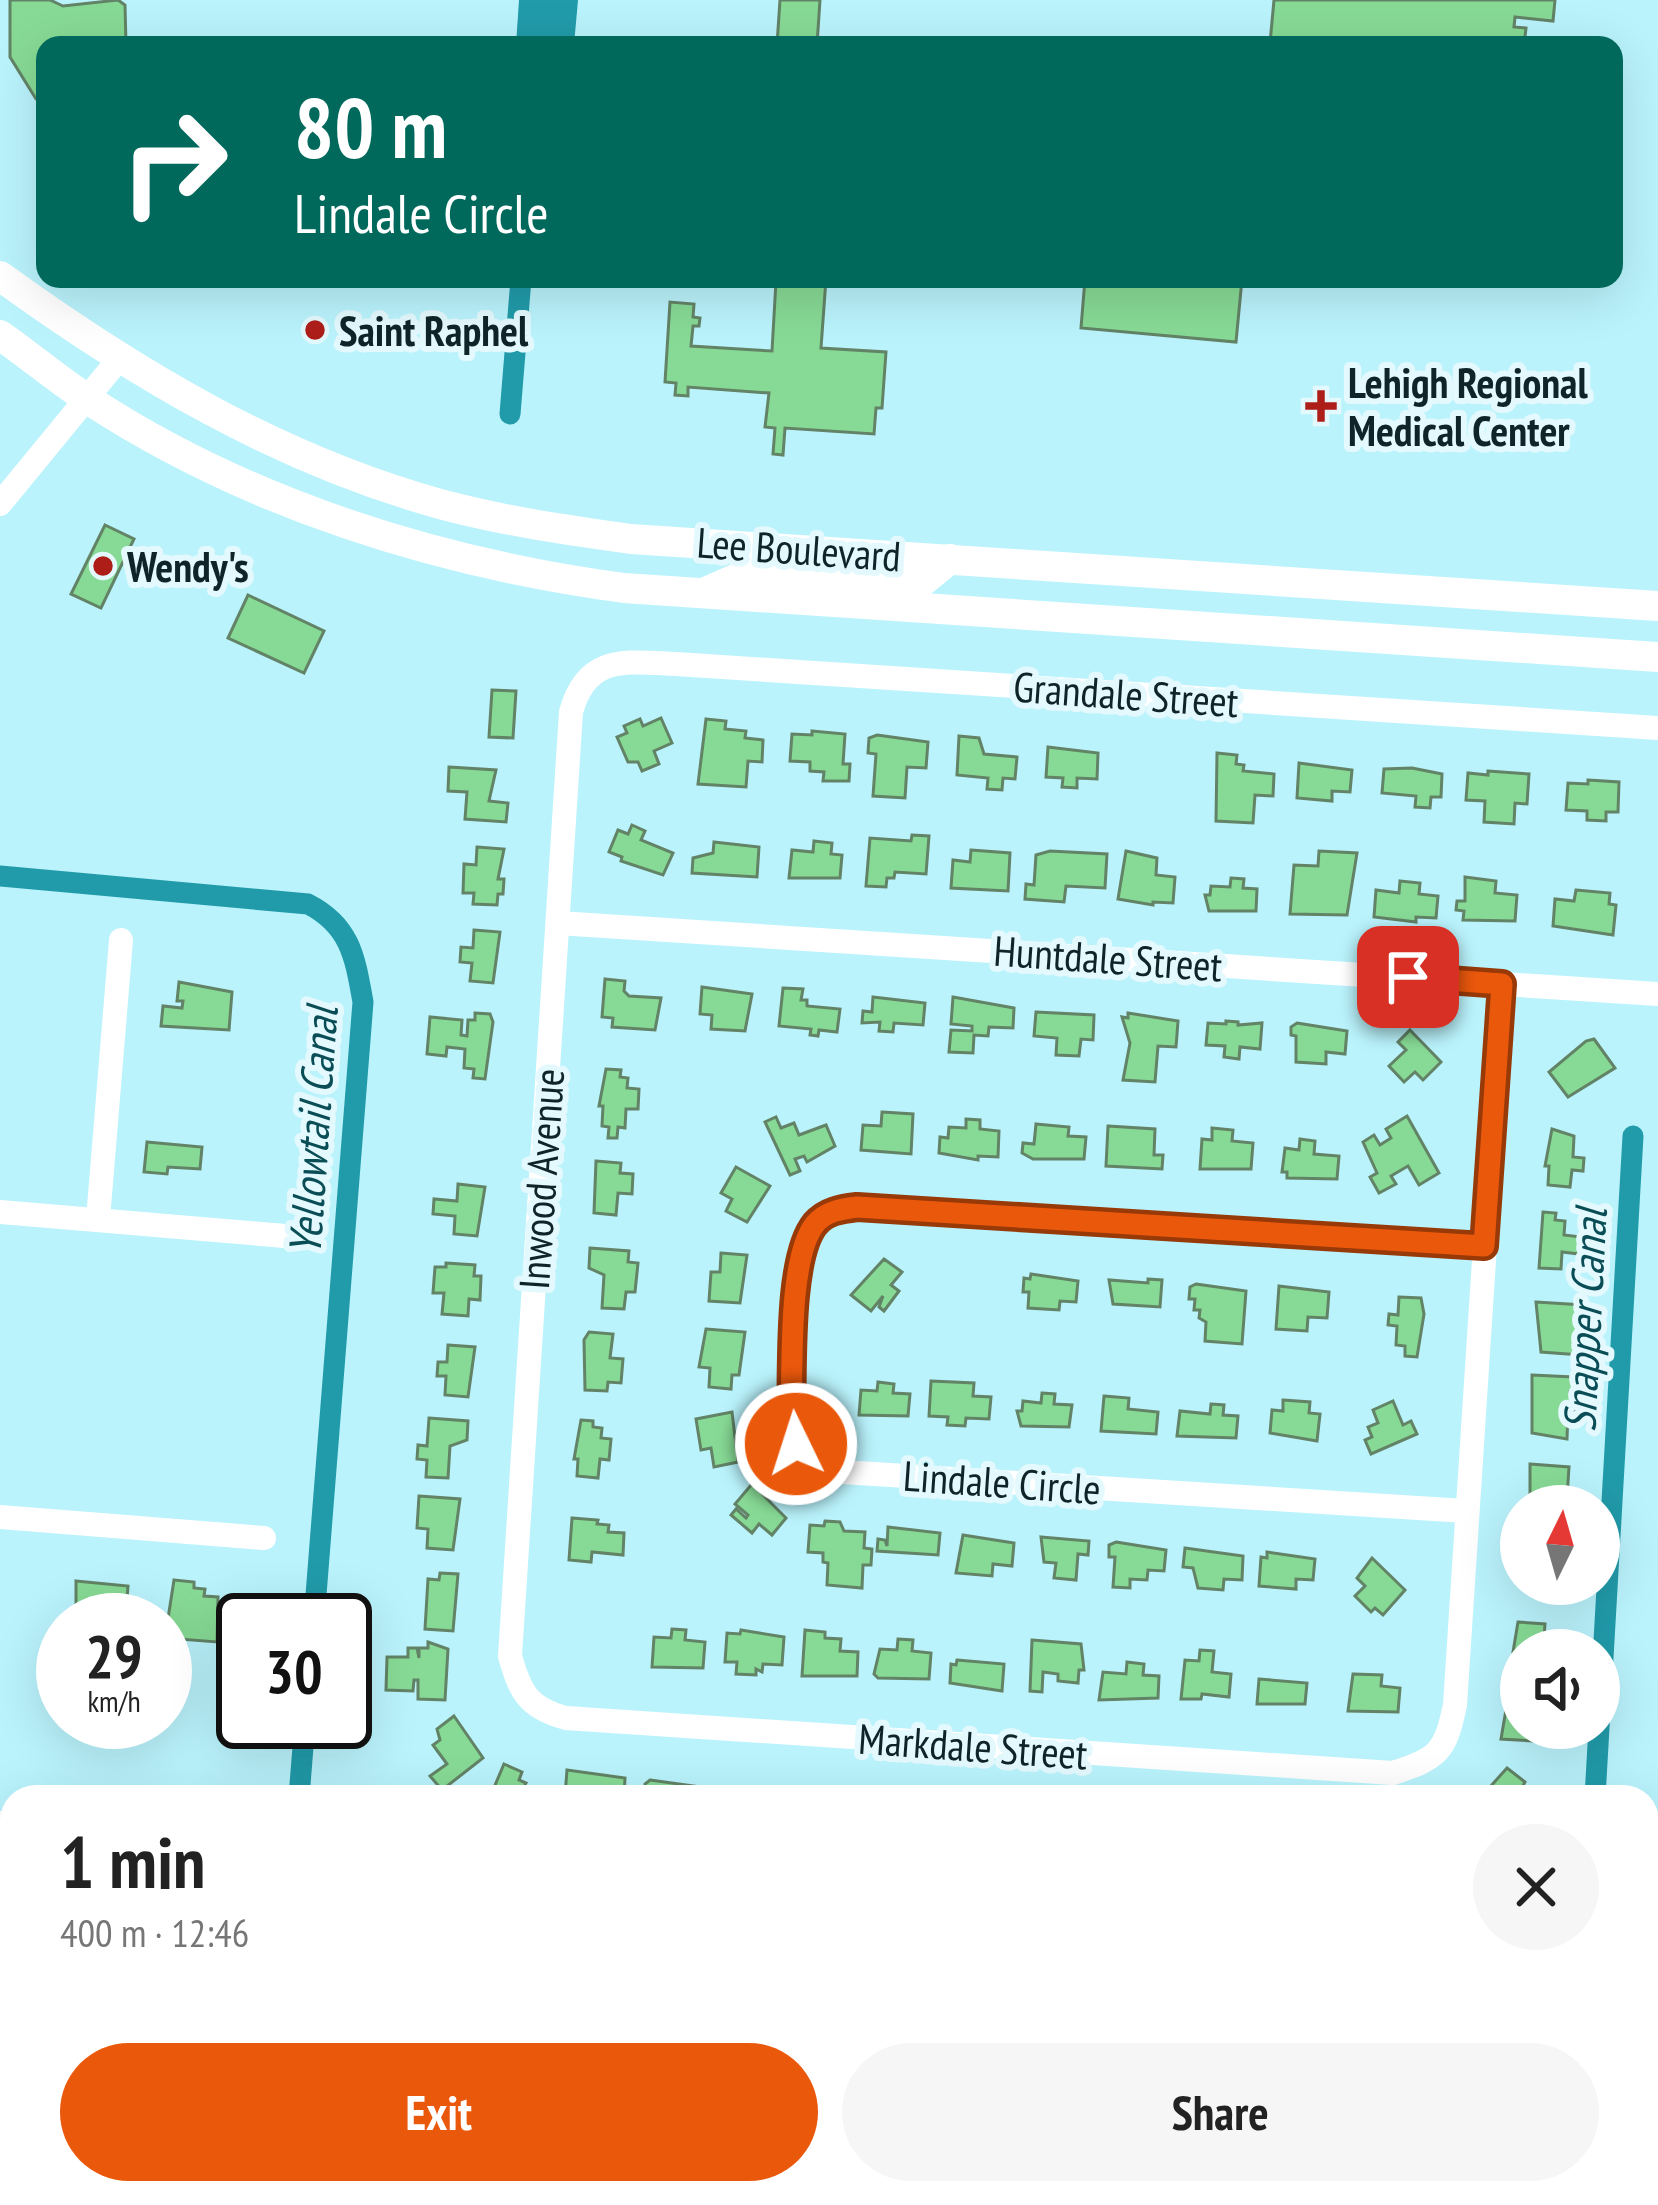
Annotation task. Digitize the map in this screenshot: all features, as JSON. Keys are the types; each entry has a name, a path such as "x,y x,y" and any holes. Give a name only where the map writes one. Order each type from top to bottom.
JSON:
{"main road":[{"name":"Lee Boulevard","path":"0,276 119,359 228,422 295,452 438,503 537,525 631,539 1658,606"},
{"name":"Lee Boulevard","path":"0,335 89,400 287,500 406,543 558,580 703,594 1658,657"},
{"path":"703,594 751,572 922,582 950,559"}],"street":[{"path":"0,505 119,359"},
{"name":"Grandale Street","path":"594,670 623,662 676,664 1658,728"},
{"name":"Inwood Avenue","path":"520,1693 510,1656 571,712 577,690 594,670"},
{"name":"Huntdale Street","path":"558,923 1658,994"},
{"path":"98,1219 121,940"},
{"path":"1466,1511 1502,984"},
{"name":"Lindale Circle","path":"1466,1511 866,1473 816,1463 796,1444 791,1421 799,1271 815,1225 834,1210 857,1207 1484,1246"},
{"path":"0,1212 285,1236"},
{"name":"Markdale Street","path":"520,1693 541,1711 589,1720 1393,1773 1432,1760 1448,1738 1455,1705 1466,1511"},
{"path":"0,1517 264,1538"}],"water":[{"path":"519,0 578,0 575,36 517,36"}],"building":[{"path":"10,0 50,0 63,6 118,0 125,5 126,36 36,36 36,99 10,57"},
{"path":"780,0 820,0 818,36 778,36"},
{"path":"1274,0 1555,0 1553,21 1515,17 1514,27 1526,28 1525,36 1271,36"},
{"path":"776,288 825,288 821,348 886,352 882,408 876,408 874,434 785,428 783,455 773,454 775,428 765,427 769,393 688,387 688,396 675,395 676,383 665,382 670,302 694,304 693,317 700,318 699,326 693,326 691,346 772,351"},
{"path":"1084,288 1241,288 1236,342 1081,328"},
{"name":"Wendy's","path":"105,525 134,539 101,608 71,594"},
{"path":"248,595 324,631 304,673 228,638"},
{"path":"492,690 516,691 513,738 489,737"},
{"path":"661,718 672,743 654,751 659,764 642,771 638,762 628,762 617,737 627,733 624,726 640,719 643,726"},
{"path":"706,719 726,721 725,729 746,731 745,738 763,740 762,762 748,761 746,787 698,784"},
{"path":"812,731 845,734 843,764 850,764 849,781 823,781 824,772 810,771 810,762 790,761 792,734 812,735"},
{"path":"959,736 979,738 984,754 1017,757 1015,779 1003,778 1002,790 987,789 988,778 957,775"},
{"path":"869,738 928,742 926,768 907,767 905,798 873,796 876,754 868,753"},
{"path":"1048,747 1098,753 1097,779 1077,778 1077,788 1062,787 1063,778 1046,777"},
{"path":"1217,753 1237,755 1236,764 1244,765 1243,771 1274,774 1273,796 1255,795 1253,823 1216,821"},
{"path":"1299,763 1352,770 1350,792 1332,791 1332,801 1297,798"},
{"path":"449,767 496,770 489,801 508,803 506,822 465,819 467,792 448,791"},
{"path":"1384,769 1442,774 1441,797 1431,797 1430,808 1415,807 1416,796 1382,793"},
{"path":"1488,771 1529,774 1527,804 1515,803 1514,824 1484,822 1485,801 1466,800 1468,773 1488,775"},
{"path":"1588,780 1619,782 1618,812 1606,812 1606,821 1587,820 1587,811 1566,810 1568,783 1588,784"},
{"path":"632,825 645,831 641,840 673,853 663,875 609,852 618,830 628,834"},
{"path":"912,835 929,836 926,874 895,872 894,878 887,878 886,887 866,886 870,838 911,841"},
{"path":"814,841 832,843 831,854 842,855 840,878 789,878 792,850 813,852"},
{"path":"714,842 759,847 757,877 692,873 693,858 713,853"},
{"path":"477,847 504,849 498,879 504,879 503,894 498,894 497,905 473,904 474,893 463,893 464,864 476,865"},
{"path":"971,850 1010,853 1008,891 951,888 953,860 970,862"},
{"path":"1050,851 1107,854 1105,888 1066,886 1064,902 1025,899 1026,884 1034,885 1036,855"},
{"path":"1126,851 1157,858 1156,875 1175,877 1173,903 1118,899"},
{"path":"1319,851 1357,853 1347,915 1290,914 1294,865 1318,866"},
{"path":"1465,877 1496,881 1495,893 1517,895 1515,921 1463,920 1464,911 1456,910 1457,901 1465,901"},
{"path":"1231,878 1244,879 1243,888 1257,889 1256,911 1209,911 1205,895 1210,895 1211,886 1230,887"},
{"path":"1400,881 1420,883 1419,894 1438,896 1436,918 1416,917 1416,922 1374,917 1376,890 1399,893"},
{"path":"1576,890 1610,893 1609,904 1616,905 1613,935 1553,926 1555,899 1574,901"},
{"path":"474,930 500,932 493,983 470,981 472,963 460,962 461,947 473,948"},
{"path":"605,979 625,981 629,996 661,998 655,1030 612,1027 613,1018 602,1017"},
{"path":"179,982 232,992 229,1030 161,1026 163,1006 182,1008 183,1001 177,1001"},
{"path":"702,987 752,994 745,1031 711,1029 712,1015 700,1014"},
{"path":"783,988 803,989 801,1000 807,1000 807,1006 840,1009 837,1032 819,1030 818,1036 810,1035 811,1029 779,1026"},
{"path":"873,997 925,1003 923,1025 894,1023 893,1032 879,1031 880,1022 862,1023 863,1011 872,1012"},
{"path":"953,997 1014,1008 1013,1028 989,1027 988,1036 974,1035 973,1053 949,1052 951,1030 972,1031 972,1026 951,1024"},
{"path":"1036,1012 1094,1015 1093,1040 1081,1039 1079,1056 1056,1055 1057,1038 1034,1036"},
{"path":"475,1013 490,1014 493,1022 485,1079 473,1078 474,1069 464,1068 465,1049 447,1047 446,1056 427,1054 430,1017 462,1020 461,1035 467,1036 468,1020 475,1020"},
{"path":"1128,1013 1178,1021 1176,1047 1158,1046 1155,1082 1123,1080 1130,1043 1122,1017 1128,1018"},
{"path":"1208,1023 1262,1023 1260,1049 1240,1047 1239,1059 1224,1057 1225,1046 1206,1045"},
{"path":"1297,1023 1347,1031 1345,1054 1326,1052 1326,1064 1296,1062 1296,1036 1291,1035 1291,1027"},
{"path":"1410,1030 1441,1062 1423,1080 1415,1072 1404,1082 1389,1066 1406,1050 1398,1042"},
{"path":"1594,1039 1615,1068 1568,1097 1549,1072"},
{"path":"606,1069 621,1070 620,1077 628,1078 627,1088 639,1089 638,1109 626,1109 625,1128 618,1127 617,1138 608,1138 609,1127 602,1126 603,1106 599,1106"},
{"path":"882,1112 913,1114 911,1154 861,1150 863,1125 881,1126"},
{"path":"1407,1116 1439,1173 1419,1185 1408,1166 1391,1176 1396,1184 1379,1193 1370,1177 1377,1173 1363,1142 1374,1135 1380,1145 1391,1138 1386,1129"},
{"path":"776,1117 781,1128 794,1123 799,1135 826,1125 835,1146 807,1162 804,1156 795,1159 800,1171 790,1175 765,1122"},
{"path":"966,1119 980,1120 980,1129 999,1131 998,1157 978,1156 978,1160 939,1153 940,1137 948,1138 949,1127 966,1128"},
{"path":"1036,1124 1069,1127 1068,1136 1086,1137 1084,1159 1033,1159 1022,1153 1023,1143 1034,1144"},
{"path":"1108,1126 1155,1129 1154,1155 1163,1155 1162,1169 1106,1166"},
{"path":"1212,1128 1233,1130 1232,1141 1253,1143 1251,1169 1200,1169 1202,1139 1212,1140"},
{"path":"1552,1129 1574,1136 1573,1157 1584,1158 1583,1171 1572,1170 1570,1187 1548,1185 1549,1166 1545,1166"},
{"path":"1300,1139 1315,1141 1314,1154 1339,1156 1337,1179 1287,1178 1287,1172 1282,1172 1285,1148 1299,1150"},
{"path":"147,1142 202,1147 200,1169 168,1167 167,1174 144,1172"},
{"path":"596,1161 621,1163 620,1173 633,1174 632,1194 618,1193 616,1215 594,1213"},
{"path":"736,1167 770,1186 747,1222 726,1211 732,1199 721,1193"},
{"path":"458,1184 485,1187 477,1236 454,1234 455,1216 433,1214 434,1199 457,1201"},
{"path":"1543,1212 1556,1213 1555,1220 1565,1221 1564,1235 1581,1237 1579,1254 1562,1252 1561,1269 1539,1268"},
{"path":"590,1248 629,1251 628,1262 638,1263 635,1292 626,1292 624,1309 602,1308 604,1275 589,1268"},
{"path":"721,1253 747,1255 740,1303 709,1301 711,1272 720,1272"},
{"path":"884,1259 902,1272 891,1285 899,1291 884,1311 879,1307 883,1296 871,1311 851,1295"},
{"path":"446,1263 475,1265 474,1276 481,1276 480,1300 469,1299 468,1316 442,1314 444,1293 433,1293 435,1267 446,1267"},
{"path":"1031,1274 1078,1281 1076,1302 1060,1301 1059,1310 1028,1308 1024,1278 1030,1279"},
{"path":"1148,1279 1162,1280 1160,1307 1113,1304 1109,1280 1148,1283"},
{"path":"1279,1286 1329,1292 1327,1318 1308,1317 1307,1331 1276,1329"},
{"path":"1190,1287 1246,1291 1242,1344 1205,1341 1206,1322 1199,1318 1200,1310 1194,1310 1195,1299 1189,1299"},
{"path":"1399,1297 1421,1298 1424,1314 1417,1357 1405,1356 1405,1346 1396,1345 1397,1326 1388,1325 1389,1314 1398,1315"},
{"path":"1536,1302 1584,1305 1597,1320 1594,1356 1541,1352"},
{"path":"706,1329 745,1332 739,1375 732,1375 731,1389 709,1387 710,1368 699,1367"},
{"path":"589,1332 613,1334 610,1358 623,1359 621,1383 608,1382 607,1391 585,1390 584,1340"},
{"path":"448,1345 475,1347 468,1397 445,1395 446,1376 437,1376 438,1362 447,1362"},
{"path":"1532,1375 1594,1378 1593,1393 1570,1392 1576,1412 1568,1412 1567,1439 1532,1433"},
{"path":"931,1381 974,1383 973,1396 991,1397 989,1419 966,1418 965,1426 947,1425 948,1417 929,1416"},
{"path":"878,1382 894,1384 893,1393 910,1394 908,1416 859,1415 861,1390 877,1391"},
{"path":"1042,1393 1055,1394 1054,1404 1072,1405 1069,1427 1021,1426 1017,1411 1022,1411 1023,1401 1041,1403"},
{"path":"1104,1396 1129,1398 1128,1409 1158,1412 1156,1434 1101,1431"},
{"path":"1283,1400 1310,1402 1309,1413 1320,1414 1317,1441 1270,1433 1272,1410 1283,1411"},
{"path":"1393,1401 1403,1425 1411,1421 1417,1434 1371,1454 1365,1440 1372,1437 1368,1427 1378,1423 1373,1410"},
{"path":"1211,1404 1224,1405 1223,1415 1238,1416 1236,1438 1177,1436 1180,1411 1210,1414"},
{"path":"732,1412 738,1462 714,1467 711,1448 701,1450 696,1419"},
{"path":"429,1418 468,1421 467,1440 450,1446 448,1478 426,1477 427,1460 417,1459 418,1445 427,1446"},
{"path":"581,1420 593,1421 593,1427 602,1428 601,1438 611,1439 609,1460 600,1459 598,1478 577,1476 578,1459 574,1459"},
{"path":"1530,1464 1569,1467 1568,1485 1530,1485"},
{"path":"752,1484 786,1518 772,1535 759,1524 752,1533 731,1515 736,1509 746,1518 735,1504"},
{"path":"419,1496 460,1499 453,1550 427,1548 428,1529 417,1528"},
{"path":"572,1518 598,1520 597,1524 609,1525 608,1532 624,1533 623,1555 592,1552 591,1562 569,1560"},
{"path":"825,1521 840,1522 844,1531 865,1532 864,1548 872,1549 871,1565 863,1565 862,1588 827,1585 828,1563 823,1562 823,1553 808,1552 810,1525 824,1526"},
{"path":"888,1527 940,1533 938,1555 877,1551 878,1539 887,1546"},
{"path":"963,1535 1014,1543 1012,1566 993,1564 992,1576 956,1573"},
{"path":"1041,1537 1089,1541 1088,1555 1078,1554 1076,1580 1054,1578 1056,1563 1044,1562"},
{"path":"1116,1542 1166,1550 1164,1571 1148,1570 1147,1580 1130,1579 1130,1588 1113,1587 1115,1557 1109,1557 1109,1545"},
{"path":"1185,1548 1243,1556 1242,1580 1224,1579 1223,1590 1198,1588 1193,1568 1183,1567"},
{"path":"1267,1552 1315,1559 1313,1580 1296,1579 1296,1589 1259,1586 1261,1557 1267,1558"},
{"path":"1372,1558 1405,1590 1383,1615 1375,1608 1371,1612 1355,1596 1365,1586 1357,1578"},
{"path":"440,1573 458,1574 453,1631 425,1629 428,1579 439,1580"},
{"path":"174,1580 194,1582 194,1588 205,1589 204,1596 216,1597 216,1642 192,1640 192,1593 172,1593"},
{"path":"76,1581 128,1586 127,1593 76,1593"},
{"path":"1518,1622 1545,1624 1545,1629 1517,1629"},
{"path":"672,1629 686,1630 685,1640 705,1642 703,1668 652,1667 654,1637 671,1638"},
{"path":"741,1630 784,1637 782,1665 763,1664 756,1675 736,1674 737,1662 725,1662 727,1633 740,1634"},
{"path":"805,1630 841,1639 840,1651 858,1652 857,1676 802,1676"},
{"path":"898,1639 913,1640 912,1651 931,1653 929,1679 878,1678 874,1674 880,1649 897,1650"},
{"path":"1032,1640 1081,1644 1084,1670 1079,1670 1078,1683 1058,1681 1058,1674 1043,1672 1042,1692 1030,1691"},
{"path":"428,1642 448,1649 445,1700 418,1699 418,1680 414,1680 413,1691 386,1690 387,1657 408,1657 408,1648 417,1648 419,1658 419,1648 428,1648"},
{"path":"1200,1650 1214,1651 1212,1672 1231,1674 1229,1697 1202,1694 1201,1699 1181,1699 1185,1660 1199,1661"},
{"path":"957,1660 1004,1664 1002,1691 950,1683 951,1664 956,1665"},
{"path":"1127,1662 1144,1664 1143,1675 1159,1676 1158,1698 1099,1700 1103,1672 1126,1674"},
{"path":"1353,1674 1382,1675 1381,1686 1400,1688 1398,1712 1348,1711"},
{"path":"1259,1679 1307,1683 1305,1704 1257,1704"},
{"path":"454,1716 483,1758 448,1785 438,1785 430,1776 447,1764 433,1745 440,1740 437,1729"},
{"path":"504,1764 522,1772 519,1780 526,1783 525,1785 495,1785"},
{"path":"1507,1768 1525,1782 1523,1785 1492,1785"},
{"path":"567,1770 625,1778 625,1785 566,1785"},
{"path":"650,1780 686,1785 645,1785"}],"waterway":[{"path":"510,414 520,288"},
{"name":"Yellowtail Canal","path":"0,876 308,904 334,922 349,945 363,1002 316,1593"},
{"name":"Snapper Canal","path":"1596,1785 1633,1136"},
{"name":"Yellowtail Canal","path":"300,1785 303,1749"}],"place":[{"name":"Saint Raphel","path":"315,330"},
{"name":"Lehigh Regional Medical Center","path":"1321,406"},
{"name":"Wendy's","path":"103,566"}],"route":[{"path":"796,1444 791,1421 799,1271 815,1225 834,1210 857,1207 1484,1246 1502,984 1408,977"}]}
